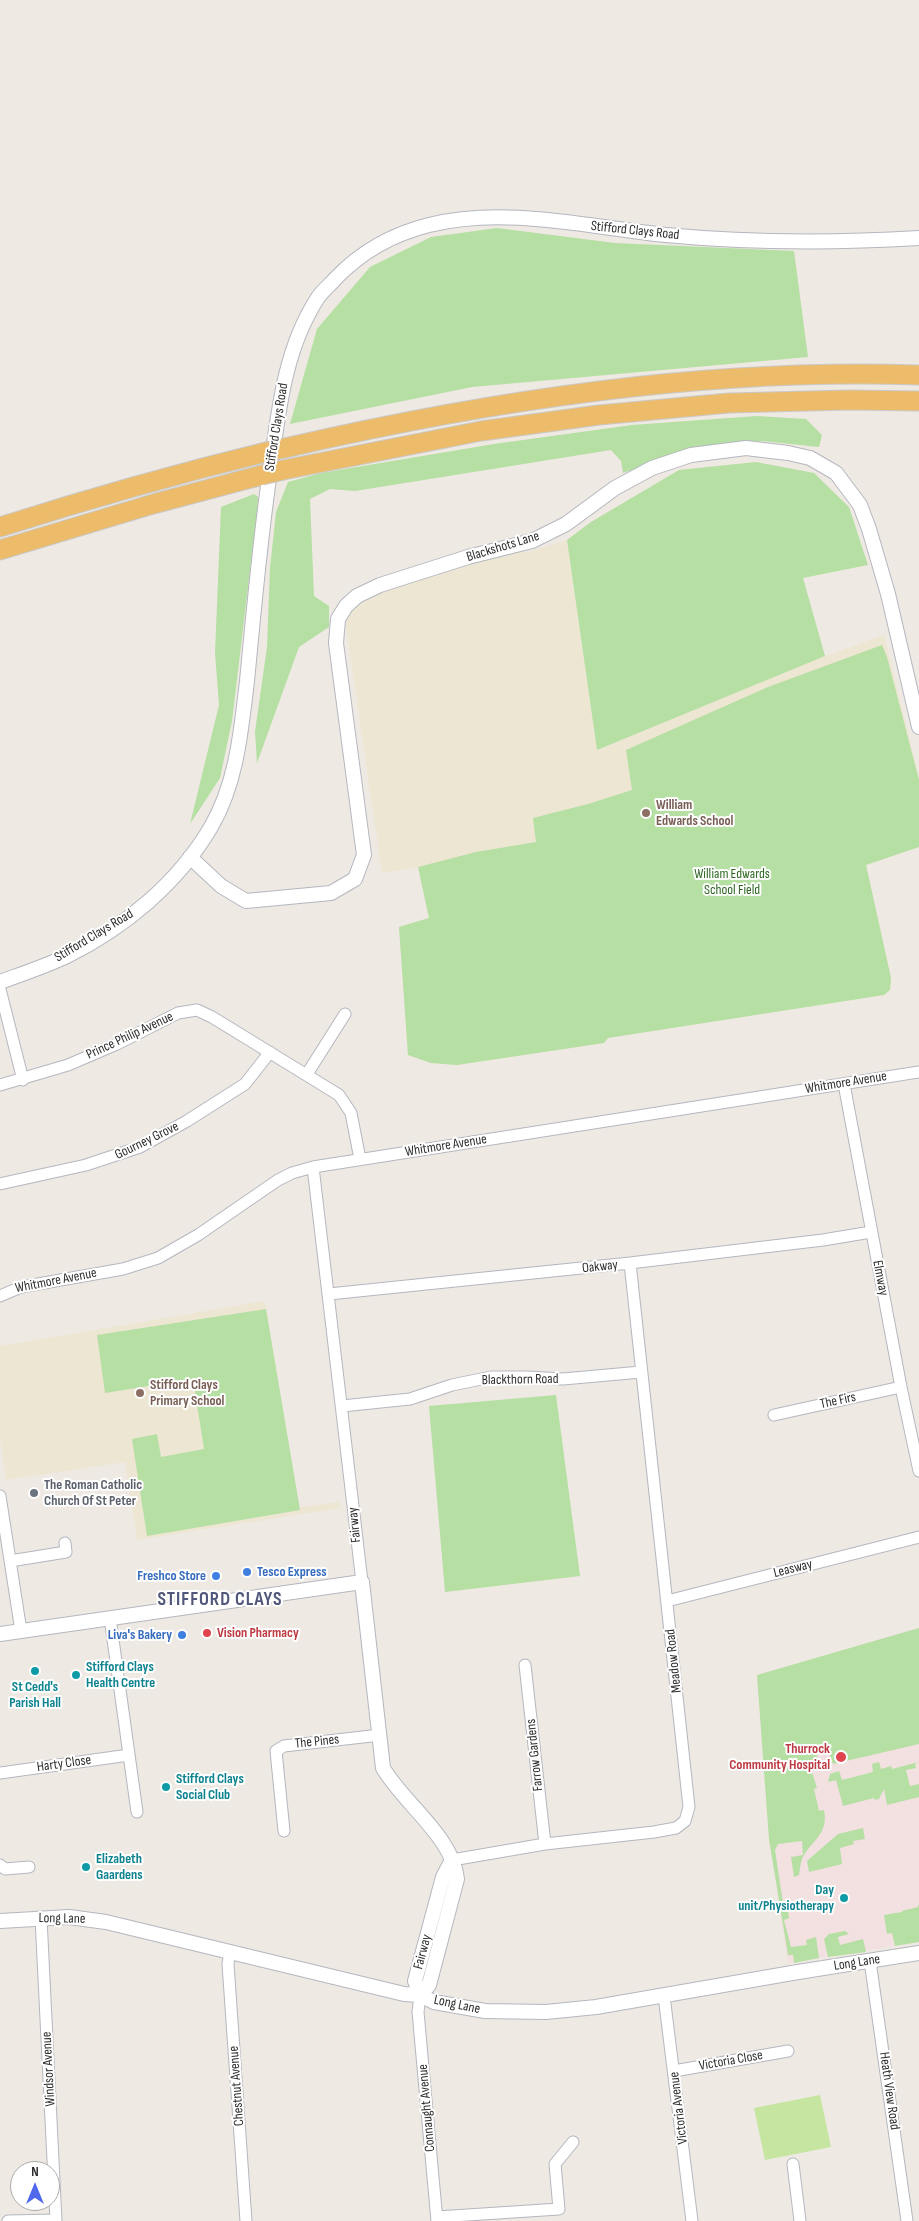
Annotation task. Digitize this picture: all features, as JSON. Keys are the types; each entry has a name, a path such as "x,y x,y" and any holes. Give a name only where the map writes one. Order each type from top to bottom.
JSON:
{"highway":[{"path":"0,527 98,496 196,469 415,420 492,407 609,390 726,378 866,374 919,375"},
{"path":"0,550 136,508 262,475 481,430 599,415 739,403 849,400 919,402"}],"street":[{"name":"Stifford Clays Road","path":"0,982 67,956 130,917 169,883 211,827 226,795 239,747 260,539 282,387 298,337 318,297 354,260 389,238 429,225 478,217 524,218 667,235 740,240 816,241 919,238"},
{"name":"Blackshots Lane","path":"190,857 222,886 246,901 331,893 355,879 364,855 336,643 338,619 346,606 357,596 380,585 468,557 532,541 566,524 615,488 652,468 691,455 746,448 779,452 810,458 836,473 860,505 869,529 888,594 919,728"},
{"path":"0,989 23,1080"},
{"name":"Prince Philip Avenue","path":"0,1085 23,1080 84,1058 117,1044 178,1013 196,1010 212,1016 339,1095 346,1104 354,1123 360,1159"},
{"path":"307,1074 345,1014"},
{"name":"Gourney Grove","path":"0,1184 86,1165 140,1147 187,1121 245,1084 270,1052"},
{"name":"Whitmore Avenue","path":"0,1296 21,1287 123,1269 158,1258 185,1244 278,1180 292,1173 314,1167 919,1072"},
{"name":"Elmway","path":"844,1084 901,1387 919,1471"},
{"name":"Fairway","path":"314,1167 383,1768 391,1781 449,1851 452,1860 443,1877 415,1981 420,1995"},
{"name":"Oakway","path":"329,1294 630,1264 823,1240 871,1232"},
{"name":"Meadow Road","path":"452,1860 545,1844 654,1832 676,1828 685,1821 689,1807 630,1264"},
{"name":"Blackthorn Road","path":"342,1406 410,1399 452,1385 491,1377 563,1379 641,1372"},
{"name":"The Firs","path":"774,1415 901,1387"},
{"path":"0,1500 21,1631"},
{"name":"Leasway","path":"667,1601 919,1538"},
{"path":"10,1561 66,1552 65,1544"},
{"path":"0,1634 362,1582"},
{"path":"110,1618 137,1812"},
{"name":"Farrow Gardens","path":"525,1665 545,1844"},
{"name":"The Pines","path":"284,1831 276,1751 284,1746 380,1735"},
{"name":"Harty Close","path":"0,1773 129,1755"},
{"path":"0,1865 5,1869 30,1868"},
{"name":"Long Lane","path":"0,1921 75,1917 106,1922 404,1994 420,1995 434,2002 485,2011 530,2013 596,2007 919,1953"},
{"name":"Windsor Avenue","path":"41,1918 56,2221"},
{"name":"Chestnut Avenue","path":"230,1951 228,1964 246,2221"},
{"name":"Heath View Road","path":"870,1961 907,2221"},
{"name":"Connaught Avenue","path":"420,1995 418,2012 437,2219"},
{"name":"Victoria Avenue","path":"664,1996 692,2221"},
{"name":"Victoria Close","path":"674,2071 788,2051"},
{"path":"437,2219 560,2215 555,2164 573,2142"},
{"path":"793,2164 800,2221"},
{"path":"8,2221 56,2221"}],"shaded area":[{"name":"William Edwards School Field","path":"567,540 597,750 809,662 884,635 919,778 919,847 866,865 891,977 890,990 884,995 608,1038 604,1043 457,1065 431,1063 408,1055 399,927 429,918 418,867 382,873 345,619 362,601 398,586 523,546 525,553"},
{"name":"Stifford Clays Primary School","path":"265,1301 299,1507 340,1502 341,1508 137,1540 125,1462 6,1480 0,1439 0,1346"},
{"name":"Thurrock Community Hospital","path":"919,1628 919,1942 788,1963 769,1839 757,1675"}],"green space":[{"path":"497,228 615,243 794,251 808,357 472,387 290,424 317,329 370,267 431,237"},
{"path":"757,416 806,419 822,435 819,447 762,441 686,452 623,473 621,461 611,450 355,491 330,489 310,499 314,596 329,606 329,627 299,647 257,763 255,732 267,647 270,568 276,512 288,482 321,473 494,444 632,425"},
{"path":"756,462 814,473 849,507 868,565 803,578 825,656 597,750 567,540 591,522 679,470"},
{"path":"254,494 258,497 257,512 232,721 220,778 190,824 219,705 215,653 221,507"},
{"name":"William Edwards School Field","path":"882,645 887,657 919,780 919,847 866,865 891,978 890,990 884,995 608,1038 604,1043 457,1065 431,1063 408,1055 399,927 429,918 418,867 476,852 536,842 533,818 632,790 626,750 768,687"},
{"path":"266,1309 300,1510 147,1536 132,1439 157,1434 161,1457 204,1449 193,1379 105,1393 97,1335"},
{"path":"556,1395 580,1576 445,1592 429,1406"},
{"path":"919,1628 919,1744 833,1764 826,1744 822,1745 823,1748 816,1750 818,1761 809,1763 817,1788 814,1789 819,1811 824,1810 825,1819 822,1831 802,1859 799,1875 794,1877 791,1857 803,1855 802,1841 778,1844 775,1850 783,1903 798,1902 798,1909 788,1911 789,1918 784,1920 791,1947 807,1945 806,1940 816,1937 819,1958 794,1963 793,1955 788,1955 769,1839 757,1675"},
{"path":"879,1762 881,1769 891,1766 892,1769 919,1762 915,1764 916,1768 906,1770 910,1786 919,1784 919,1797 887,1805 884,1789 879,1799 875,1800 874,1798 843,1806 836,1780 828,1782 830,1774 839,1771 842,1780 873,1772 872,1764"},
{"path":"863,1828 865,1839 853,1841 854,1844 840,1848 842,1864 809,1872 807,1861 838,1834"},
{"path":"919,1903 919,1942 895,1946 892,1933 887,1934 884,1915 918,1907"},
{"path":"845,1931 849,1934 838,1937 840,1945 863,1939 866,1952 828,1957 824,1939 829,1934"},
{"path":"820,2095 831,2147 765,2160 754,2108"}],"place":[{"name":"William Edwards School","path":"646,813"},
{"name":"Stifford Clays Primary School","path":"140,1393"},
{"name":"The Roman Catholic Church Of St Peter","path":"34,1493"},
{"name":"Tesco Express","path":"247,1572"},
{"name":"Freshco Store","path":"216,1576"},
{"name":"Vision Pharmacy","path":"207,1633"},
{"name":"Liva's Bakery","path":"182,1635"},
{"name":"St Cedd's Parish Hall","path":"35,1671"},
{"name":"Stifford Clays Health Centre","path":"76,1675"},
{"name":"Thurrock Community Hospital","path":"841,1757"},
{"name":"Stifford Clays Social Club","path":"166,1787"},
{"name":"Elizabeth Gaardens","path":"86,1867"},
{"name":"Day unit/Physiotherapy","path":"844,1898"}],"district":[{"name":"STIFFORD CLAYS","path":"220,1600"}]}
